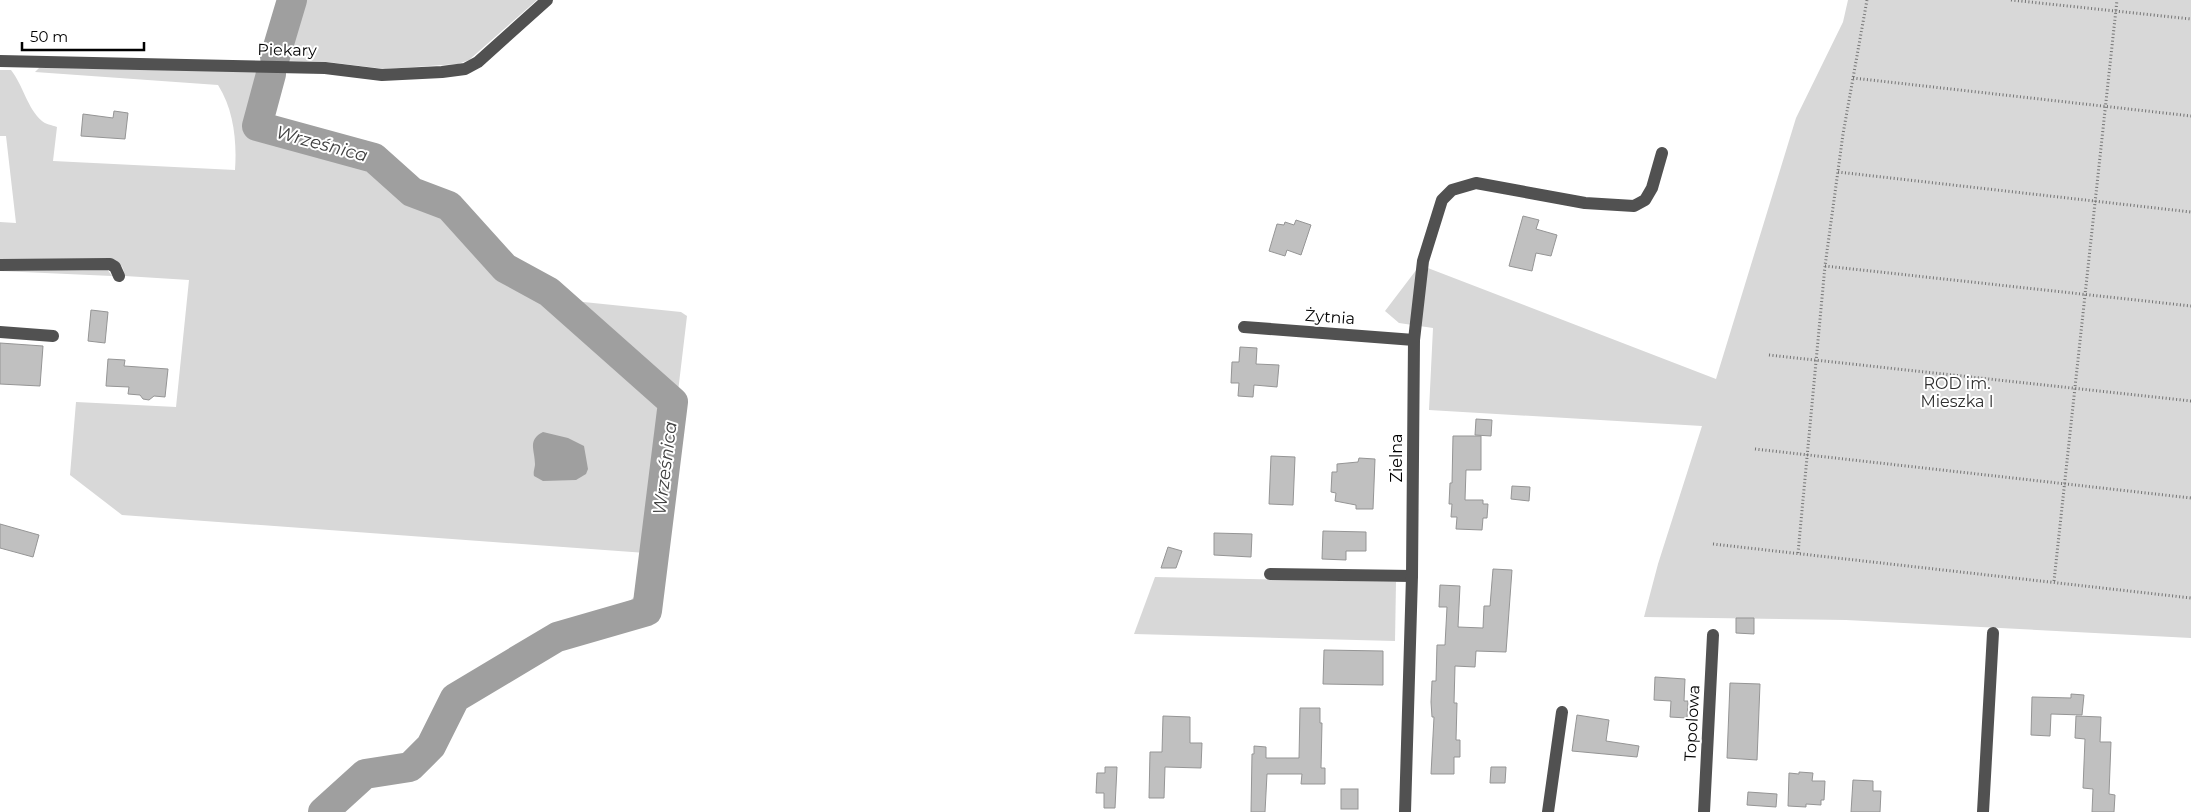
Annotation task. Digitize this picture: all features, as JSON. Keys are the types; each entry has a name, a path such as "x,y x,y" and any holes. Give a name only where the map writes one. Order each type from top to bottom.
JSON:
{"street":[{"name":"Piekary","path":"0,61 325,68 382,75 442,72 465,69 478,62 547,0"},
{"name":"Zielna","path":"1406,812 1412,576 1414,340 1423,261 1432,229 1445,195 1463,185 1476,183 1585,203 1634,206 1645,200 1652,188 1662,152"},
{"path":"0,265 110,264 115,267 119,276"},
{"name":"Żytnia","path":"1244,327 1414,340"},
{"path":"0,332 53,336"},
{"path":"1270,574 1412,576"},
{"path":"1983,812 1993,633"},
{"name":"Topolowa","path":"1704,812 1713,635"},
{"path":"1548,812 1562,712"}],"path":[{"path":"1798,553 1825,266 1838,172 1867,0"},
{"path":"2011,0 2191,19"},
{"path":"2054,581 2117,0"},
{"path":"1853,78 2191,116"},
{"path":"1838,172 2191,212"},
{"path":"1825,266 2191,306"},
{"path":"1770,355 2191,401"},
{"path":"1755,449 2191,498"},
{"path":"1713,544 2054,581 2191,598"}],"green space":[{"path":"283,0 537,0 469,60 458,64 385,69 328,62 267,60"},
{"name":"ROD im. Mieszka I","path":"1848,0 2191,0 2191,638 1846,620 1644,617 1658,564 1702,426 1429,410 1433,328 1399,323 1385,311 1420,265 1716,379 1796,118 1843,22"},
{"path":"39,68 275,71 262,123 309,138 377,155 416,190 450,202 493,250 485,250 502,271 547,296 563,310 564,300 681,312 687,316 652,611 559,641 458,702 434,750 411,772 368,778 333,812 309,812 355,774 402,764 414,758 455,688 543,632 631,600 636,596 641,585 646,553 122,515 70,475 76,402 176,407 189,280 125,276 121,265 110,259 0,260 0,222 16,223 6,136 0,136 0,70 11,70 37,116 43,122 57,127 53,161 235,170 235,137 228,105 218,85 35,72"},
{"path":"107,269 112,276 0,271"},
{"path":"1155,577 1396,582 1395,641 1134,634"}],"shaded area":[{"path":"543,432 568,438 584,446 588,469 586,474 576,480 543,481 534,476 533,442"}],"building":[{"path":"114,111 128,113 125,139 81,136 83,114 113,118"},
{"path":"1523,216 1539,220 1536,229 1557,235 1551,256 1536,253 1532,271 1509,266"},
{"path":"1296,220 1311,225 1301,255 1287,250 1285,256 1269,251 1277,224 1284,225 1285,222 1294,225"},
{"path":"91,310 108,312 105,343 88,341"},
{"path":"0,343 43,346 40,386 0,384"},
{"path":"1240,347 1257,348 1256,364 1279,365 1277,387 1254,385 1253,397 1238,396 1239,383 1231,383 1232,362 1239,362"},
{"path":"108,359 125,360 124,366 168,369 165,397 154,396 149,400 143,399 140,395 128,394 129,387 106,386"},
{"path":"1476,419 1492,420 1491,436 1475,435"},
{"path":"1453,436 1481,436 1481,470 1466,470 1465,500 1483,500 1483,504 1488,504 1487,518 1483,518 1482,530 1456,529 1457,517 1451,517 1452,504 1449,504 1450,483 1452,483"},
{"path":"1271,456 1295,457 1293,505 1269,504"},
{"path":"1359,458 1375,459 1373,509 1356,509 1356,505 1335,501 1336,493 1331,492 1332,472 1337,472 1337,464 1358,462"},
{"path":"1512,486 1530,487 1529,501 1511,499"},
{"path":"0,524 39,535 33,557 0,548"},
{"path":"1323,531 1366,532 1366,551 1346,551 1346,560 1322,559"},
{"path":"1214,533 1252,534 1251,557 1214,555"},
{"path":"1168,547 1182,551 1176,568 1161,568"},
{"path":"1493,569 1512,570 1506,652 1476,651 1475,667 1455,666 1456,740 1460,740 1460,757 1454,757 1454,774 1431,774 1434,717 1432,717 1431,702 1432,681 1436,681 1437,645 1445,645 1447,607 1439,607 1440,585 1460,586 1458,627 1483,628 1484,606 1490,606"},
{"path":"1736,618 1754,618 1754,634 1736,633"},
{"path":"1324,650 1383,651 1383,685 1323,684"},
{"path":"1655,677 1685,679 1684,701 1688,701 1687,718 1670,717 1671,701 1654,700"},
{"path":"1730,683 1760,684 1757,760 1727,758"},
{"path":"2071,694 2084,695 2082,715 2051,714 2050,736 2031,735 2032,697 2071,698"},
{"path":"1300,708 1320,708 1320,723 1322,723 1321,768 1325,768 1325,784 1301,784 1302,774 1267,774 1265,812 1251,812 1252,754 1254,754 1254,746 1266,747 1266,758 1299,758"},
{"path":"1577,715 1609,720 1606,741 1639,746 1637,757 1572,751"},
{"path":"1163,716 1190,717 1190,743 1202,743 1201,768 1165,767 1164,798 1149,798 1150,752 1162,752"},
{"path":"2076,716 2101,717 2100,742 2111,742 2109,794 2115,795 2114,812 2092,812 2093,789 2083,788 2085,739 2075,738"},
{"path":"1105,767 1117,767 1115,808 1104,808 1104,793 1096,793 1097,773 1105,773"},
{"path":"1491,767 1506,767 1505,783 1490,783"},
{"path":"1799,772 1813,773 1812,781 1825,781 1824,800 1821,800 1821,805 1806,804 1806,807 1788,806 1789,773 1799,774"},
{"path":"1853,780 1873,781 1873,791 1881,791 1880,812 1851,812"},
{"path":"1341,789 1358,789 1358,809 1341,809"},
{"path":"1748,792 1777,794 1776,807 1747,805"}],"waterway":[{"name":"Wrześnica","path":"275,57 292,0"},
{"name":"Wrześnica","path":"271,74 257,126 374,158 412,192 449,206 505,268 549,292 673,402 647,611 557,637 455,698 431,746 410,767 365,774 323,812"}]}
